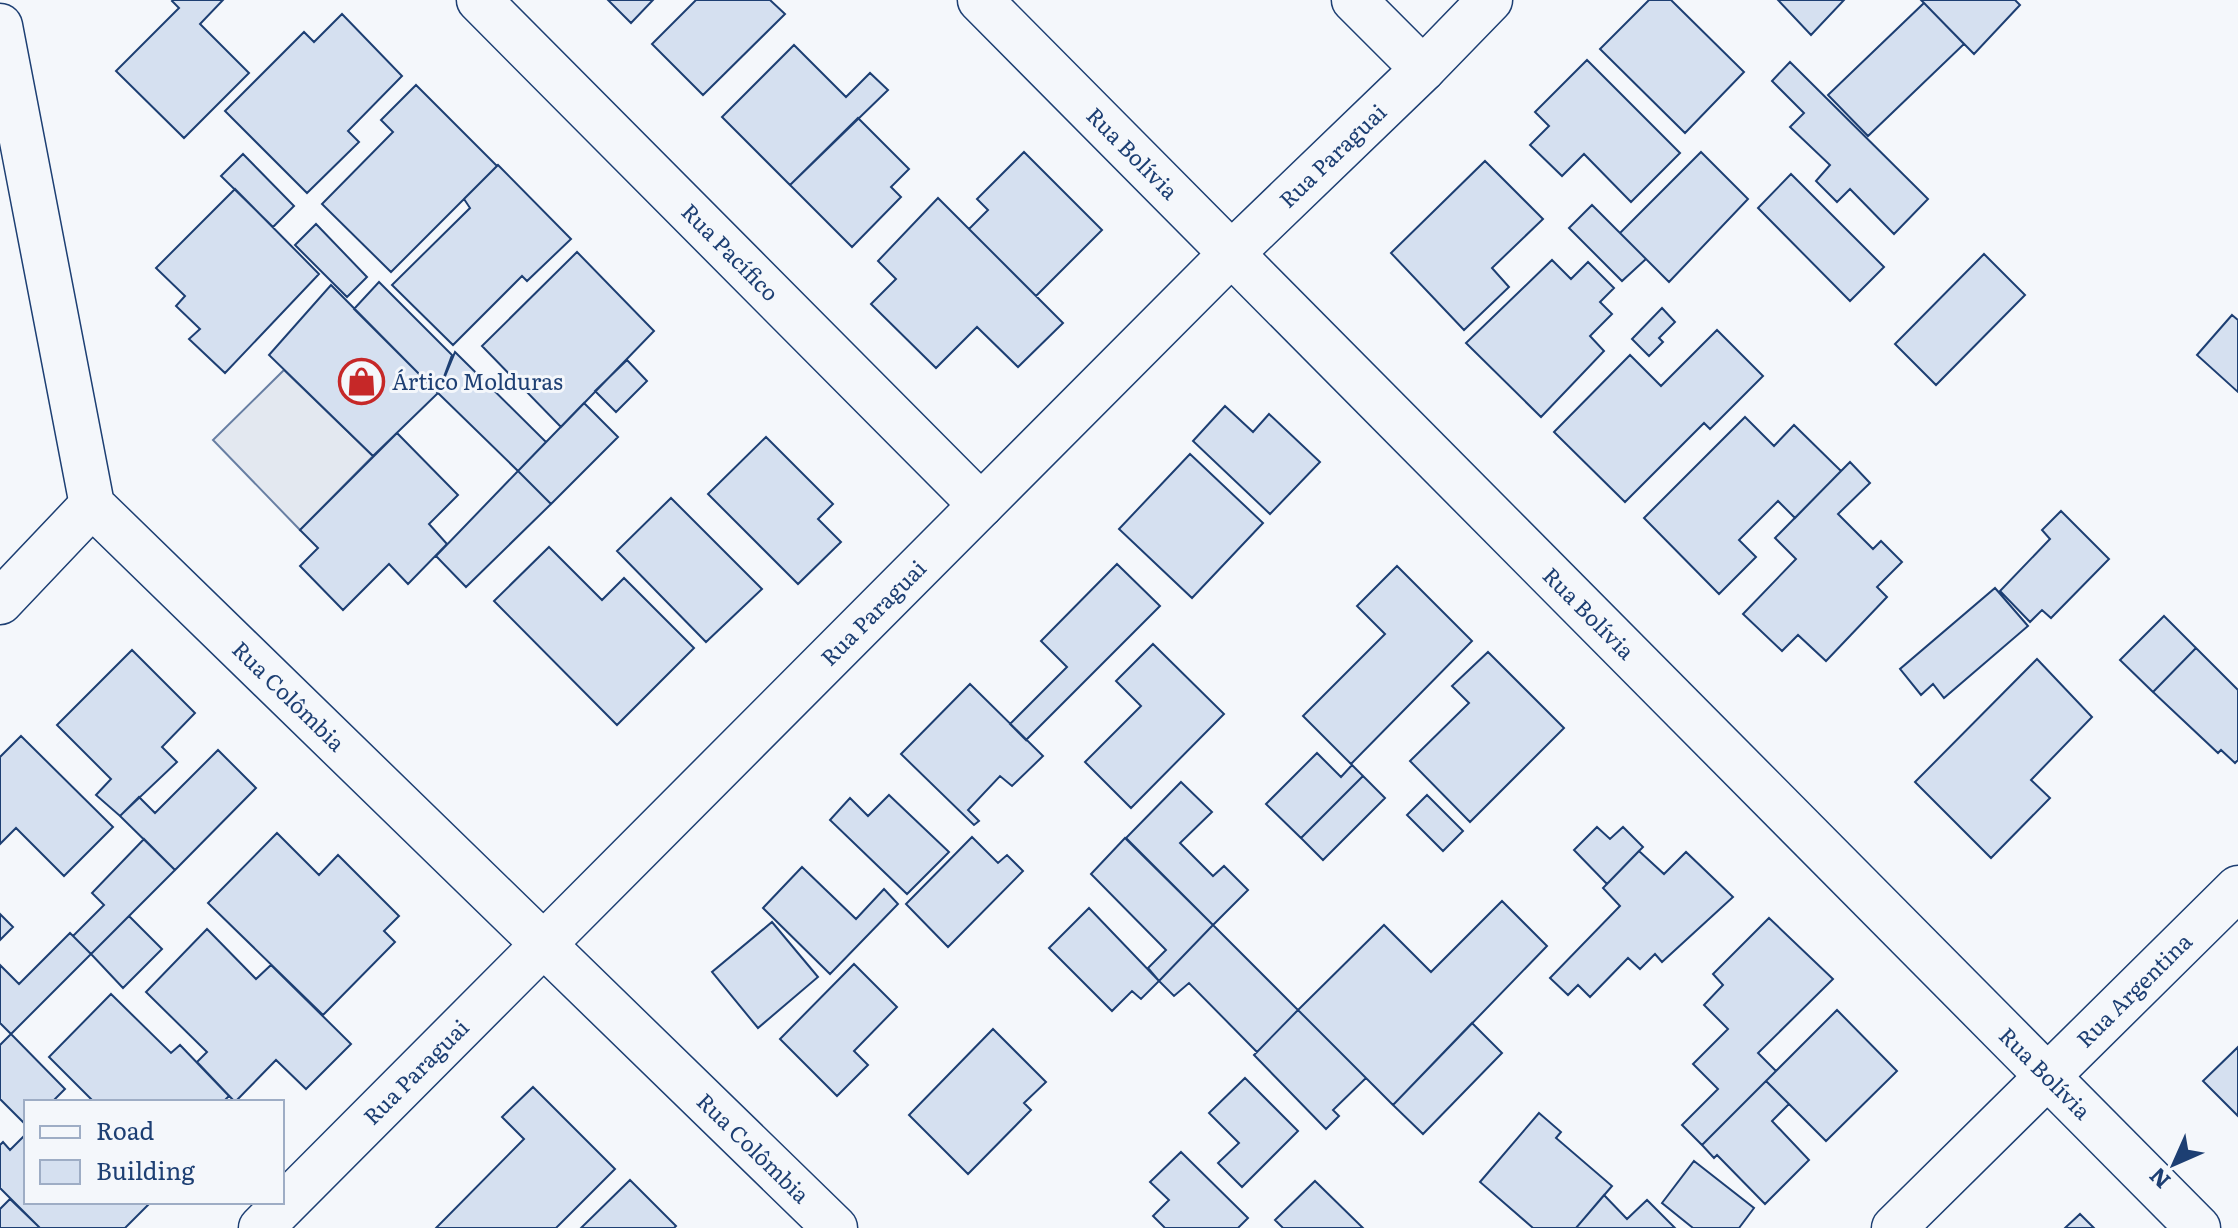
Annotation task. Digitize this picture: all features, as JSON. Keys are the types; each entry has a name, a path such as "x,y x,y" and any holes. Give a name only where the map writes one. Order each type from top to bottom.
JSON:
{"street":[{"name":"Rua Pacífico","path":"479,0 981,505"},
{"name":"Rua Bolívia","path":"980,0 2198,1228"},
{"path":"1354,0 1423,69"},
{"name":"Rua Paraguai","path":"261,1228 1232,253 1490,0"},
{"path":"0,26 92,505 0,602"},
{"name":"Rua Colômbia","path":"92,505 835,1228"},
{"name":"Rua Argentina","path":"1894,1228 2238,888"}],"shaded area":[{"path":"284,370 373,456 300,530 213,440"}],"building":[{"path":"173,0 223,0 200,24 249,73 184,138 116,71 179,8"},
{"path":"608,0 653,0 631,23"},
{"path":"696,0 770,0 785,14 703,95 652,44"},
{"path":"1649,0 1671,0 1744,72 1685,133 1600,49"},
{"path":"1778,0 1844,0 1811,35"},
{"path":"1921,0 2015,0 2020,5 1974,54"},
{"path":"1924,3 1964,44 1868,136 1828,95"},
{"path":"342,14 402,76 348,131 359,142 307,193 225,111 304,32 314,42"},
{"path":"794,45 846,97 870,73 888,90 790,185 722,117"},
{"path":"1587,60 1680,153 1631,202 1584,154 1562,176 1530,145 1549,126 1535,112"},
{"path":"1790,62 1928,199 1894,234 1850,189 1837,202 1816,181 1830,165 1790,127 1804,113 1772,81"},
{"path":"416,85 497,166 391,272 322,204 393,132 381,120"},
{"path":"858,118 909,169 891,187 901,197 852,247 790,185"},
{"path":"1024,152 1102,230 1036,296 969,229 988,210 977,199"},
{"path":"1701,152 1748,199 1669,282 1620,233"},
{"path":"243,154 294,206 273,227 221,176"},
{"path":"1485,161 1543,219 1492,268 1509,287 1464,330 1391,253"},
{"path":"498,165 571,239 527,281 522,276 453,345 392,285 470,208 464,199"},
{"path":"1791,174 1884,267 1850,301 1758,208"},
{"path":"235,189 319,274 225,373 189,339 200,329 176,306 185,296 156,268"},
{"path":"938,198 1063,323 1018,367 977,327 936,368 871,304 896,279 878,261"},
{"path":"1592,205 1646,259 1622,281 1569,228"},
{"path":"316,224 367,277 347,297 295,245"},
{"path":"577,252 654,331 561,427 482,346"},
{"path":"1984,254 2025,295 1936,385 1895,344"},
{"path":"1552,260 1571,279 1588,262 1614,288 1600,302 1612,314 1590,336 1604,351 1541,417 1466,343"},
{"path":"379,282 452,355 438,393 354,309"},
{"name":"Ártico Molduras","path":"331,285 438,393 373,456 269,355"},
{"path":"1662,308 1675,322 1659,338 1663,342 1649,356 1632,339"},
{"path":"2232,315 2238,320 2238,392 2197,355"},
{"path":"1717,330 1763,376 1710,429 1704,423 1625,502 1554,432 1630,355 1661,386"},
{"path":"455,352 546,442 518,471 438,393"},
{"path":"627,360 647,381 616,412 595,391"},
{"path":"584,403 618,437 551,504 518,471"},
{"path":"1225,406 1253,432 1269,414 1320,462 1270,514 1193,441"},
{"path":"1745,417 1774,446 1794,425 1841,471 1795,518 1778,501 1739,540 1756,557 1719,594 1644,518"},
{"path":"397,433 458,495 429,524 447,544 408,584 389,564 343,610 300,566 318,548 300,530"},
{"path":"766,437 833,504 818,519 841,542 798,584 708,494"},
{"path":"1190,454 1263,523 1192,598 1119,529"},
{"path":"1850,462 1870,483 1838,514 1873,549 1881,541 1902,562 1877,587 1887,597 1826,661 1798,635 1782,651 1743,614 1796,559 1775,538"},
{"path":"518,471 551,504 466,587 436,556"},
{"path":"671,498 762,589 706,642 617,551"},
{"path":"2061,511 2109,559 2051,618 2042,610 2030,622 2000,591 2050,539 2042,530"},
{"path":"549,547 602,600 624,578 694,648 617,725 494,601"},
{"path":"1117,564 1160,606 1026,740 1010,724 1067,667 1041,641"},
{"path":"1397,566 1472,641 1351,764 1303,716 1385,634 1357,606"},
{"path":"1995,588 2028,626 1944,698 1933,684 1921,695 1900,669"},
{"path":"2164,616 2196,648 2153,692 2120,660"},
{"path":"1153,644 1224,714 1131,808 1085,762 1141,706 1116,681"},
{"path":"2196,648 2238,690 2238,760 2235,763 2221,750 2218,753 2153,692"},
{"path":"132,650 195,713 162,747 177,762 120,816 96,795 111,779 57,725"},
{"path":"1488,652 1564,728 1470,822 1410,761 1469,703 1452,686"},
{"path":"2037,659 2092,717 2031,780 2050,798 1991,858 1915,782"},
{"path":"970,684 1043,756 1012,786 1000,776 968,810 979,821 974,825 901,754"},
{"path":"21,736 113,827 64,876 16,828 0,844 0,757"},
{"path":"218,750 256,788 175,870 120,816 139,797 155,813"},
{"path":"1317,753 1341,777 1352,765 1363,776 1301,838 1266,804"},
{"path":"1363,776 1385,798 1323,860 1301,838"},
{"path":"1181,782 1212,812 1180,843 1213,876 1224,866 1248,890 1213,925 1126,838"},
{"path":"889,795 949,852 907,894 830,820 850,798 868,816"},
{"path":"1427,795 1463,831 1443,851 1407,815"},
{"path":"1597,827 1610,839 1623,827 1643,847 1607,884 1574,850"},
{"path":"277,833 319,875 338,855 399,916 384,931 395,942 323,1015 208,903"},
{"path":"972,837 998,863 1007,855 1023,871 948,947 906,904"},
{"path":"1125,838 1213,925 1159,981 1148,968 1166,950 1091,874"},
{"path":"144,839 175,870 91,954 73,936 104,905 92,893"},
{"path":"1639,851 1664,874 1686,852 1733,897 1662,962 1655,954 1640,969 1628,958 1590,997 1578,985 1568,995 1550,978 1620,906 1603,888"},
{"path":"802,867 856,919 884,889 898,904 830,974 763,908"},
{"path":"1502,901 1547,946 1393,1105 1298,1010 1384,925 1431,972"},
{"path":"1089,908 1159,981 1141,999 1132,991 1112,1011 1049,948"},
{"path":"0,914 13,927 0,940"},
{"path":"129,916 162,949 123,988 91,954"},
{"path":"1769,918 1833,979 1758,1053 1776,1071 1702,1145 1682,1125 1718,1089 1693,1064 1728,1029 1704,1005 1723,985 1713,974"},
{"path":"772,922 818,977 758,1028 712,972"},
{"path":"1213,925 1298,1010 1257,1052 1189,983 1174,996 1159,981"},
{"path":"207,929 256,979 271,965 351,1044 306,1089 276,1060 237,1100 233,1100 197,1062 207,1052 146,992"},
{"path":"70,933 91,954 11,1034 0,1023 0,965 19,984"},
{"path":"854,964 897,1007 854,1051 868,1065 837,1096 780,1039"},
{"path":"111,994 171,1053 180,1045 229,1096 225,1100 92,1100 49,1057"},
{"path":"1298,1010 1366,1078 1333,1110 1339,1116 1326,1129 1254,1055"},
{"path":"1837,1010 1897,1071 1826,1141 1766,1081"},
{"path":"1472,1023 1502,1053 1423,1134 1393,1105"},
{"path":"993,1029 1046,1082 1024,1103 1031,1110 968,1174 909,1115"},
{"path":"11,1034 65,1089 54,1100 24,1100 24,1123 0,1099 0,1045"},
{"path":"2238,1047 2238,1116 2203,1081"},
{"path":"1245,1078 1298,1131 1242,1187 1218,1163 1239,1143 1209,1113"},
{"path":"1766,1081 1789,1104 1772,1121 1809,1160 1765,1204 1717,1155 1714,1158 1702,1145"},
{"path":"533,1087 615,1169 556,1228 436,1228 524,1139 502,1117"},
{"path":"1539,1113 1561,1132 1556,1138 1612,1186 1576,1228 1533,1228 1480,1182"},
{"path":"24,1136 24,1204 149,1204 125,1228 40,1228 0,1188 0,1145 3,1142 10,1150"},
{"path":"1181,1152 1248,1218 1238,1228 1165,1228 1153,1216 1169,1200 1150,1182"},
{"path":"1694,1161 1754,1208 1739,1228 1693,1228 1662,1203"},
{"path":"630,1180 676,1226 674,1228 581,1228"},
{"path":"1315,1181 1363,1228 1283,1228 1275,1220"},
{"path":"1604,1195 1627,1219 1647,1200 1675,1228 1576,1228"},
{"path":"10,1199 40,1228 0,1228 0,1209"},
{"path":"2080,1214 2094,1228 2065,1228"}],"place":[{"name":"Ártico Molduras","path":"361,382"}]}
